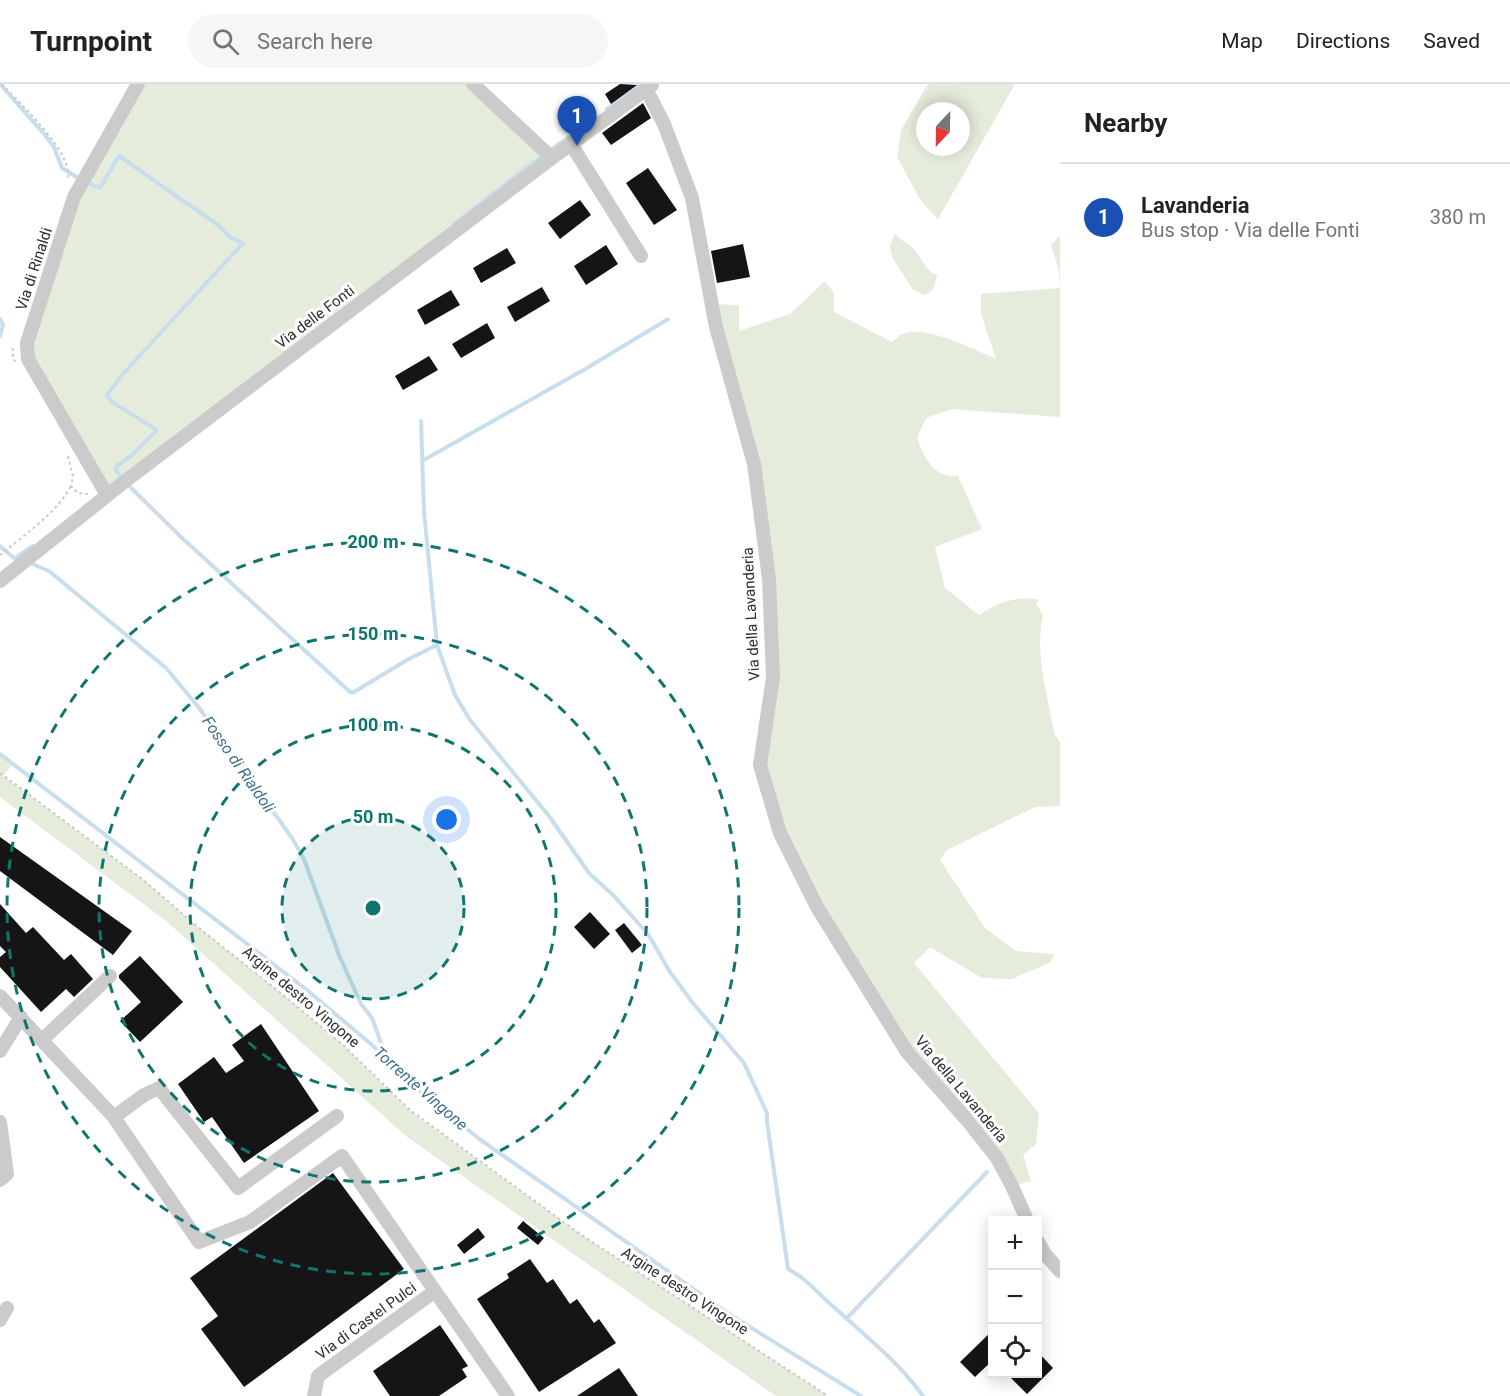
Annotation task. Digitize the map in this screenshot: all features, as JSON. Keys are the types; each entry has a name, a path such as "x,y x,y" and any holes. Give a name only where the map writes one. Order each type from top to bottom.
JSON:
{"street":[{"name":"Via di Rinaldi","path":"107,495 28,359 27,343 74,197 138,84"},
{"path":"473,84 552,158"},
{"name":"Via delle Fonti","path":"0,581 107,495 650,86"},
{"name":"Via della Lavanderia","path":"650,86 692,198 716,327 754,464 769,579 773,677 760,765 780,833 817,907 906,1052 967,1120 997,1158 1025,1216"},
{"path":"571,144 641,256"},
{"path":"42,1040 110,976"},
{"path":"0,996 113,1116 199,1242 250,1222 342,1156 435,1291"},
{"path":"0,1051 21,1017"},
{"path":"113,1116 144,1095 159,1088 238,1188 337,1116"},
{"path":"0,1122 7,1174 0,1180"},
{"path":"1042,1249 1060,1271"},
{"name":"Via di Castel Pulci","path":"314,1396 318,1377 435,1291 508,1396"}],"path":[{"path":"0,555 27,534 64,498 71,486"},
{"name":"Argine destro Vingone","path":"0,773 142,879 343,1045 410,1110 580,1234 828,1396"}],"green space":[{"path":"137,84 472,84 552,158 107,495 28,359 74,197"},
{"path":"928,84 1015,84 938,219 921,201 897,157 901,130 916,104 916,156 970,156 970,102 917,102"},
{"path":"895,233 914,249 929,270 937,275 933,290 925,295 913,290 892,257 890,246"},
{"path":"1060,235 1060,288 1059,272 1051,245"},
{"path":"825,281 834,293 834,312 892,342 903,334 924,332 950,339 996,359 981,314 981,294 1060,288 1060,417 952,409 926,418 917,438 923,453 936,470 949,476 958,476 982,529 935,547 945,588 979,615 992,607 1016,599 1039,600 1036,603 1043,616 1040,645 1043,674 1054,733 1060,742 1060,806 1035,807 947,850 940,860 985,928 1016,951 1054,954 1051,962 1012,979 982,978 930,947 914,963 1039,1113 1036,1144 1023,1155 1031,1181 1012,1186 907,1052 780,833 760,765 773,677 754,464 711,304 739,305 739,331 790,314"},
{"path":"0,754 13,764 3,776 142,879 277,990 343,1045 410,1111 580,1234 828,1396 776,1396 407,1137 165,920 0,797"}],"building":[{"path":"620,84 637,85 611,104 605,94"},
{"path":"643,103 651,118 611,145 602,133"},
{"path":"648,168 677,210 654,225 626,183"},
{"path":"580,200 591,215 560,239 548,223"},
{"path":"743,244 750,277 717,283 711,251"},
{"path":"606,245 618,264 586,285 574,266"},
{"path":"507,248 516,263 481,283 473,268"},
{"path":"542,287 550,301 515,322 507,307"},
{"path":"451,290 460,305 425,325 417,310"},
{"path":"487,323 495,338 461,358 452,344"},
{"path":"429,356 438,370 403,390 395,376"},
{"path":"0,837 132,931 113,955 0,871"},
{"path":"0,904 26,933 33,927 64,960 71,954 93,979 74,997 66,989 41,1012 0,967 0,957 6,952 0,946"},
{"path":"590,912 610,934 594,949 574,927"},
{"path":"624,923 642,945 632,953 615,930"},
{"path":"140,956 183,1002 140,1042 120,1021 141,1002 119,978 119,975"},
{"path":"261,1024 319,1111 244,1163 212,1117 204,1122 178,1084 214,1057 226,1073 244,1061 232,1045"},
{"path":"333,1173 404,1269 244,1387 201,1329 218,1316 190,1278"},
{"path":"523,1221 544,1238 538,1245 517,1228"},
{"path":"478,1228 485,1237 464,1254 457,1245"},
{"path":"530,1259 547,1283 553,1279 570,1304 577,1299 594,1323 599,1319 616,1343 539,1392 477,1299 509,1278 507,1274"},
{"path":"440,1325 468,1366 462,1369 467,1377 439,1396 390,1396 373,1371"},
{"path":"988,1335 988,1365 975,1377 960,1362"},
{"path":"1042,1356 1053,1368 1027,1394 1011,1378 1042,1378"},
{"path":"619,1368 638,1396 577,1396"}],"waterway":[{"path":"0,84 54,147 62,168 100,188 119,156 218,225 230,237 243,243 122,375 107,395 112,402 157,430 131,456 117,466 116,470 123,480 180,536 350,692 354,692 437,645"},
{"path":"607,109 640,84"},
{"path":"454,224 572,135"},
{"path":"0,319 3,325 0,336"},
{"path":"422,461 587,368 668,319"},
{"path":"421,421 424,512 437,645 455,695 470,720 549,816 589,873 614,896 648,934 670,972 692,1002 744,1063 767,1113 788,1269 809,1284 878,1346 923,1396"},
{"name":"Fosso di Rialdoli","path":"0,546 15,559"},
{"path":"15,558 33,546"},
{"name":"Fosso di Rialdoli","path":"28,562 49,571 166,668 200,709 292,838 304,859 339,955 361,1004 372,1018 385,1054"},
{"name":"Torrente Vingone","path":"0,754 307,990 385,1056 415,1087 478,1138 729,1314 861,1396"},
{"path":"847,1318 987,1172"}],"place":[{"name":"Lavanderia","path":"577,146"}]}
